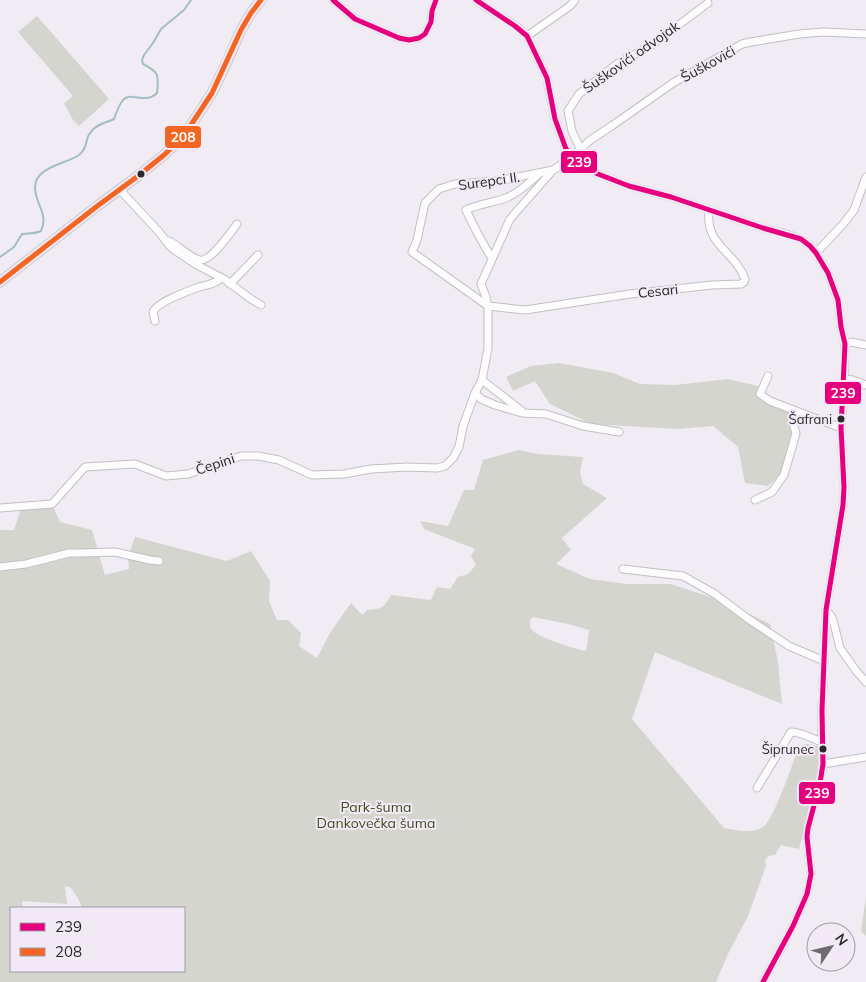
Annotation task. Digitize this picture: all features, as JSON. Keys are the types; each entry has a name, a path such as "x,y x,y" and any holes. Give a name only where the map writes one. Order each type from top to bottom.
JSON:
{"main road":[{"path":"0,282 120,190 164,155 183,137 212,93 241,30 251,13 262,0"}],"street":[{"path":"333,0 355,19 400,38 410,40 425,34 431,22 436,0"},
{"path":"476,0 522,30 527,36 548,78 555,119 566,149 581,165 629,186 671,197 801,239 816,253 828,273 838,300 840,327 845,344 841,428 844,487 843,505 826,610 822,742 824,764 808,828 810,874 807,894 763,982"},
{"path":"527,36 570,6 574,0"},
{"name":"Šuškovići odvojak","path":"580,149 572,131 568,111 579,94 617,64 652,45 708,3"},
{"name":"Šuškovići","path":"573,157 589,140 613,126 673,83 742,44 799,34 824,32 866,34"},
{"path":"573,157 554,170 510,219 481,284 488,306 488,348 482,380 475,393 481,399 524,413 546,414 583,426 619,432"},
{"name":"Surepci II.","path":"488,306 412,252 417,240 425,203 439,189 455,184 498,181 554,170"},
{"path":"492,258 479,238 478,232 466,210 509,197 523,189 540,173"},
{"path":"816,253 854,210 866,177"},
{"path":"120,190 173,249 261,305"},
{"name":"Cesari","path":"488,306 525,310 630,294 712,285 741,284 745,279 740,269 712,235 708,220 709,210"},
{"path":"166,240 194,258 203,260 207,259 216,250 237,224"},
{"path":"230,284 258,256"},
{"path":"155,321 153,312 156,307 192,290 216,282 221,278"},
{"path":"845,344 851,342 866,345"},
{"path":"768,376 760,394 770,401 841,428"},
{"path":"844,378 866,385"},
{"path":"482,380 524,413"},
{"name":"Čepini","path":"0,508 52,504 85,467 135,464 166,476 188,474 241,456 258,456 279,460 312,475 344,474 371,469 406,467 437,468 445,466 454,458 475,393"},
{"path":"755,500 772,492 784,474 796,432 792,420 793,410"},
{"path":"0,567 26,564 69,553 115,552 159,561"},
{"path":"623,569 684,576 715,594 790,646 824,662"},
{"path":"826,610 832,616 840,648 866,682"},
{"path":"757,788 791,732 798,732 822,742"},
{"path":"824,764 866,757"}],"green space":[{"path":"37,16 109,99 79,126 73,120 64,103 73,96 18,32"},
{"path":"559,363 613,373 640,384 675,385 728,379 762,387 757,394 789,411 788,419 793,433 789,453 781,474 768,486 745,483 738,447 713,426 678,429 591,424 550,404 535,381 513,391 506,377 531,366"},
{"name":"Park-šuma Dankovečka šuma","path":"519,450 538,454 583,457 580,472 583,484 607,498 562,538 571,550 556,564 590,579 627,584 671,584 725,602 770,624 778,662 782,704 655,652 632,719 724,828 733,830 749,831 763,827 772,815 801,746 806,744 818,746 818,776 799,849 781,845 775,855 768,856 765,860 766,866 748,916 716,982 0,982 0,530 14,530 21,508 53,506 60,522 92,530 105,575 129,569 128,557 135,537 227,561 251,551 270,581 269,601 277,620 288,620 301,633 299,646 317,658 330,633 351,603 362,615 367,610 382,607 391,595 431,600 437,587 450,589 458,577 468,574 476,565 471,556 475,549 424,529 420,521 448,526 464,490 474,490 483,460","holes":["533,617 589,630 586,651 537,634 531,629 530,620"]},
{"path":"866,897 866,936 861,931"}],"waterway":[{"path":"0,257 14,247 22,234 41,231 43,214 35,187 36,180 40,175 45,170 79,155 84,149 93,129 114,119 123,100 130,97 148,98 157,93 157,75 152,69 143,64 142,60 161,29 184,10 191,0"}],"transit line":[{"name":"208","path":"0,282 138,176 183,137 212,93 241,30 261,0"},
{"name":"239","path":"333,0 355,19 399,38 409,40 419,38 425,34 431,22 436,0"},
{"name":"239","path":"476,0 527,36 547,78 555,119 566,149 581,165 629,186 671,197 801,239 816,253 828,273 838,300 845,344 841,428 844,487 843,505 826,610 822,710 823,764 807,837 811,874 807,894 793,926 763,982"}],"place":[{"name":"Šafrani","path":"841,419"},
{"name":"Šiprunec","path":"823,749"}]}
